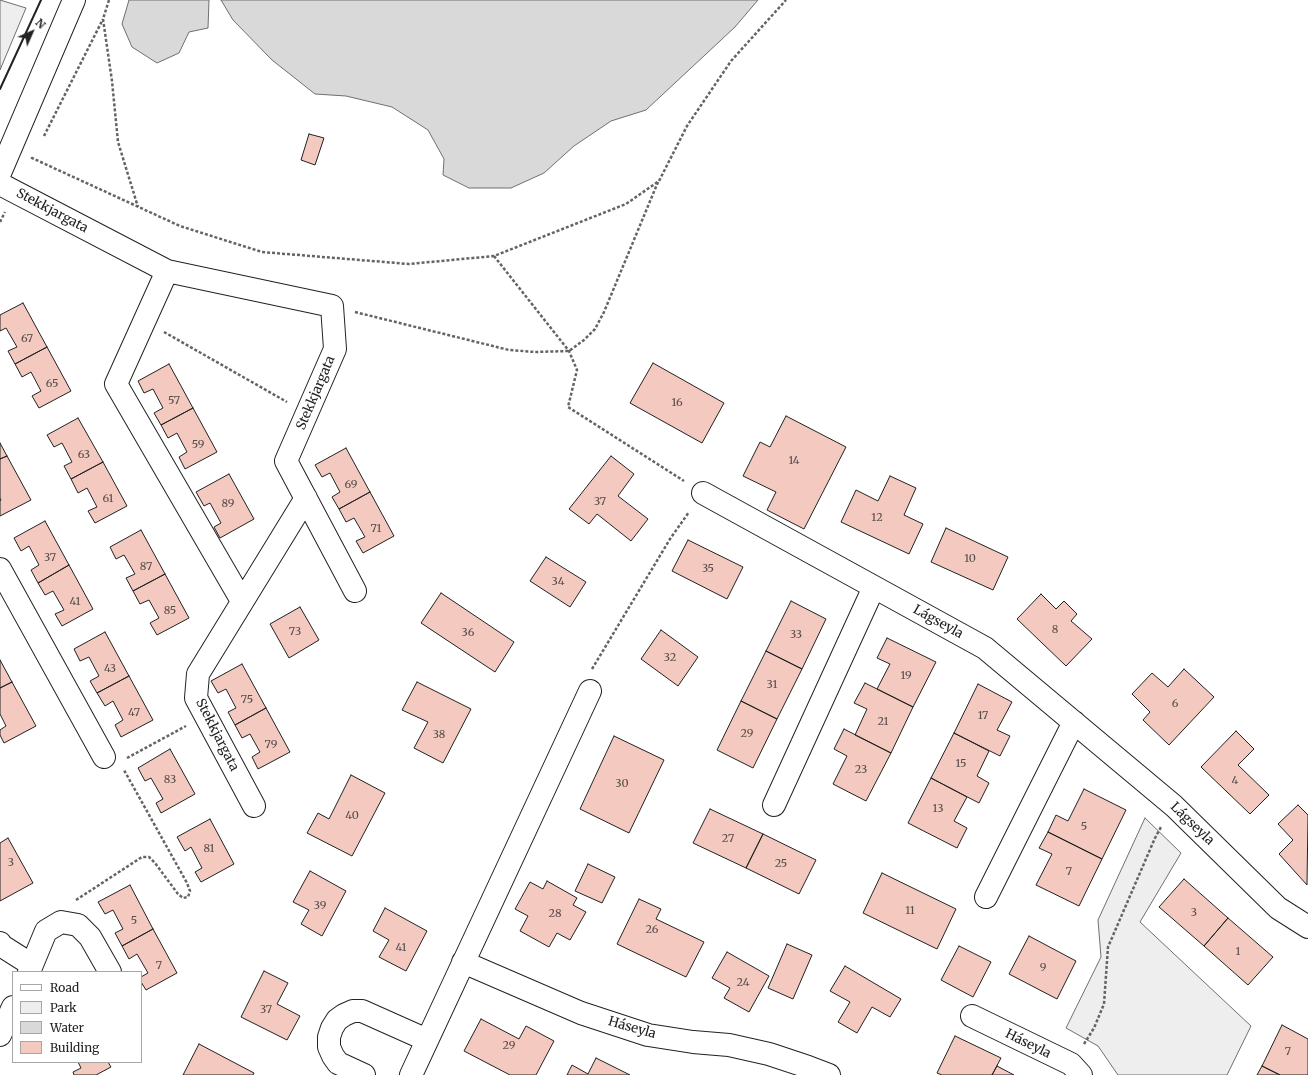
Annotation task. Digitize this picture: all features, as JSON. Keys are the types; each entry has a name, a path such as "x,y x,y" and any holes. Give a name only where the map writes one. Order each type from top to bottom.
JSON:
{"street":[{"path":"0,173 74,0"},
{"name":"Stekkjargata","path":"8,188 167,272 332,306 335,349 308,414 286,461 355,591"},
{"path":"167,272 116,384 242,601"},
{"name":"Lágseyla","path":"703,493 985,648 1174,806 1278,908 1308,927"},
{"name":"Stekkjargata","path":"254,806 196,698 198,674 306,498"},
{"path":"0,569 112,759"},
{"path":"774,804 874,587"},
{"path":"411,1075 590,691"},
{"path":"986,897 1074,722"},
{"path":"0,943 31,969 46,931 61,922 78,925 90,937 109,971"},
{"name":"Háseyla","path":"463,962 582,1013 648,1035 693,1042 729,1045 769,1054 806,1071 829,1075"},
{"path":"0,1035 12,1009"},
{"path":"364,1075 338,1063 329,1047 329,1037 332,1028 337,1020 344,1015 353,1011 362,1010 427,1040"},
{"name":"Háseyla","path":"972,1016 1076,1070"}],"path":[{"path":"43,137 103,19 109,0"},
{"path":"332,306 509,350 535,352 569,351 584,340 595,328 604,312 659,181 687,126 731,61 786,0"},
{"path":"103,19 112,81 118,142 138,207"},
{"path":"0,222 8,188 36,151"},
{"path":"32,158 180,226 262,252 409,264 494,256 626,204 659,181"},
{"path":"494,256 569,351 577,370 568,407 703,493 670,539 591,671 590,691"},
{"path":"144,323 159,329 308,414"},
{"path":"61,922 76,901 142,857 149,857 155,863 182,898 188,897 190,891 187,883 112,759 206,716"},
{"path":"1076,1070 1104,1004 1108,947 1155,838 1174,806"}],"green space":[{"path":"0,0 26,8 0,70"},
{"path":"1145,818 1181,853 1140,922 1251,1026 1227,1075 1118,1075 1098,1046 1066,1028 1101,957 1098,920"}],"water":[{"path":"129,0 209,0 208,28 189,32 179,53 157,63 132,47 122,24"},
{"path":"221,0 758,0 735,27 646,110 611,121 574,146 544,173 511,188 469,188 443,175 444,159 428,130 392,107 346,96 315,94 272,60 233,20"}],"building":[{"path":"309,134 324,138 315,165 301,160"},
{"path":"23,303 47,347 15,364 8,351 17,347 6,328 0,331 0,315"},
{"path":"47,347 71,391 39,408 32,396 41,391 31,372 22,377 15,364"},
{"path":"653,363 724,403 702,443 630,403"},
{"path":"169,364 193,408 161,425 154,413 163,408 153,389 144,393 138,381"},
{"path":"193,408 217,452 185,469 179,457 187,452 177,433 168,438 161,425"},
{"path":"786,416 846,447 804,529 767,510 776,492 743,476 760,442 770,447"},
{"path":"78,418 103,462 71,479 64,466 72,462 62,443 54,447 47,435"},
{"path":"0,443 7,456 0,459"},
{"path":"346,448 370,492 339,509 332,497 340,492 330,473 322,477 315,465"},
{"path":"7,456 31,500 0,516 0,459"},
{"path":"611,456 634,474 618,496 648,519 631,541 597,514 589,524 569,509"},
{"path":"103,462 127,506 95,523 88,511 97,507 87,488 78,493 71,479"},
{"path":"229,474 254,519 220,538 214,527 221,523 210,503 204,506 196,492"},
{"path":"890,476 916,488 904,515 923,524 909,554 841,522 856,490 878,501"},
{"path":"370,492 394,536 363,553 356,541 365,537 354,518 346,522 339,509"},
{"path":"45,521 69,565 38,583 31,570 39,565 29,546 21,551 14,538"},
{"path":"946,528 1008,557 993,590 931,562"},
{"path":"141,530 165,574 133,591 126,578 135,574 124,555 116,559 110,547"},
{"path":"688,540 743,567 727,599 672,571"},
{"path":"546,557 586,582 570,607 530,581"},
{"path":"69,565 93,609 62,626 55,614 64,610 53,591 45,595 38,583"},
{"path":"165,574 189,618 157,635 150,623 159,618 149,600 140,604 133,591"},
{"path":"441,593 514,642 495,672 421,623"},
{"path":"1041,594 1056,609 1064,601 1077,614 1071,621 1092,639 1066,666 1017,619"},
{"path":"791,601 826,619 802,669 766,651"},
{"path":"300,607 319,640 289,658 270,624"},
{"path":"661,630 698,657 678,686 641,659"},
{"path":"105,632 129,676 97,693 90,681 99,676 89,657 80,661 74,649"},
{"path":"887,638 936,662 913,707 877,689 890,664 877,658"},
{"path":"766,651 802,669 777,719 741,701"},
{"path":"0,660 12,682 0,688"},
{"path":"242,664 266,708 235,725 228,712 236,708 226,689 218,693 211,681"},
{"path":"1184,669 1214,697 1169,745 1143,720 1150,712 1132,694 1152,673 1168,687"},
{"path":"129,676 153,720 121,737 115,725 123,720 113,701 105,706 97,693"},
{"path":"12,682 36,726 4,743 0,735 0,730 6,726 0,714 0,688"},
{"path":"417,682 471,709 443,763 414,748 428,722 402,710"},
{"path":"865,683 913,707 891,753 855,735 867,709 854,703"},
{"path":"978,684 1012,702 997,730 1010,736 1000,756 954,733"},
{"path":"741,701 777,719 753,768 717,750"},
{"path":"266,708 290,752 258,769 252,757 260,752 250,734 242,738 235,725"},
{"path":"844,729 891,753 866,801 833,784 847,756 834,749"},
{"path":"1236,731 1254,749 1238,765 1269,795 1250,814 1201,767"},
{"path":"954,733 989,751 977,776 989,783 979,803 931,778"},
{"path":"614,736 664,760 629,833 580,809"},
{"path":"170,749 195,794 161,813 156,803 163,799 151,778 145,781 138,768"},
{"path":"351,775 385,793 352,856 307,833 318,813 329,819"},
{"path":"931,778 967,797 954,821 967,828 957,848 908,823"},
{"path":"1084,789 1126,810 1102,859 1048,832 1056,815 1068,821"},
{"path":"1298,805 1308,815 1307,885 1279,854 1293,840 1278,824"},
{"path":"710,809 763,834 746,868 693,843"},
{"path":"210,819 234,864 201,882 195,872 202,868 191,847 185,851 177,837"},
{"path":"1048,832 1102,859 1079,906 1036,885 1052,854 1039,848"},
{"path":"763,834 816,860 799,894 746,868"},
{"path":"8,838 33,883 0,901 0,843"},
{"path":"588,864 615,877 602,903 575,891"},
{"path":"310,871 346,891 322,936 301,924 309,910 293,902"},
{"path":"882,873 956,909 937,949 863,913"},
{"path":"1184,879 1228,918 1204,946 1159,907"},
{"path":"547,881 577,898 573,905 586,912 570,940 557,933 549,947 520,931 528,916 515,909 530,882 543,889"},
{"path":"130,885 153,929 122,946 115,933 123,929 113,910 105,914 98,902"},
{"path":"639,899 661,909 656,919 704,942 686,977 617,944"},
{"path":"385,908 427,931 406,971 379,957 389,940 373,931"},
{"path":"1228,918 1273,957 1248,985 1204,946"},
{"path":"153,929 177,973 146,990 142,984 142,976 148,973 137,954 129,959 122,946"},
{"path":"1029,936 1076,961 1057,999 1009,974"},
{"path":"787,944 812,955 793,999 768,988"},
{"path":"959,946 991,962 973,997 941,980"},
{"path":"727,952 769,976 749,1012 724,998 730,988 712,978"},
{"path":"845,966 901,999 890,1017 872,1007 857,1033 838,1022 850,1002 830,991"},
{"path":"264,971 288,983 277,1004 300,1016 287,1040 241,1017"},
{"path":"481,1019 519,1039 526,1026 554,1041 536,1075 510,1075 464,1051"},
{"path":"1282,1025 1308,1039 1308,1075 1280,1075 1262,1066"},
{"path":"955,1036 1001,1058 992,1075 942,1075 937,1073"},
{"path":"199,1044 254,1073 253,1075 183,1075"},
{"path":"596,1058 630,1075 567,1075 572,1065 588,1074"},
{"path":"78,1063 109,1063 111,1067 96,1075 74,1075 73,1072 81,1068"},
{"path":"997,1066 1014,1075 992,1075"},
{"path":"1262,1066 1280,1075 1257,1075"}],"wall":[{"path":"0,89 41,0"}]}
